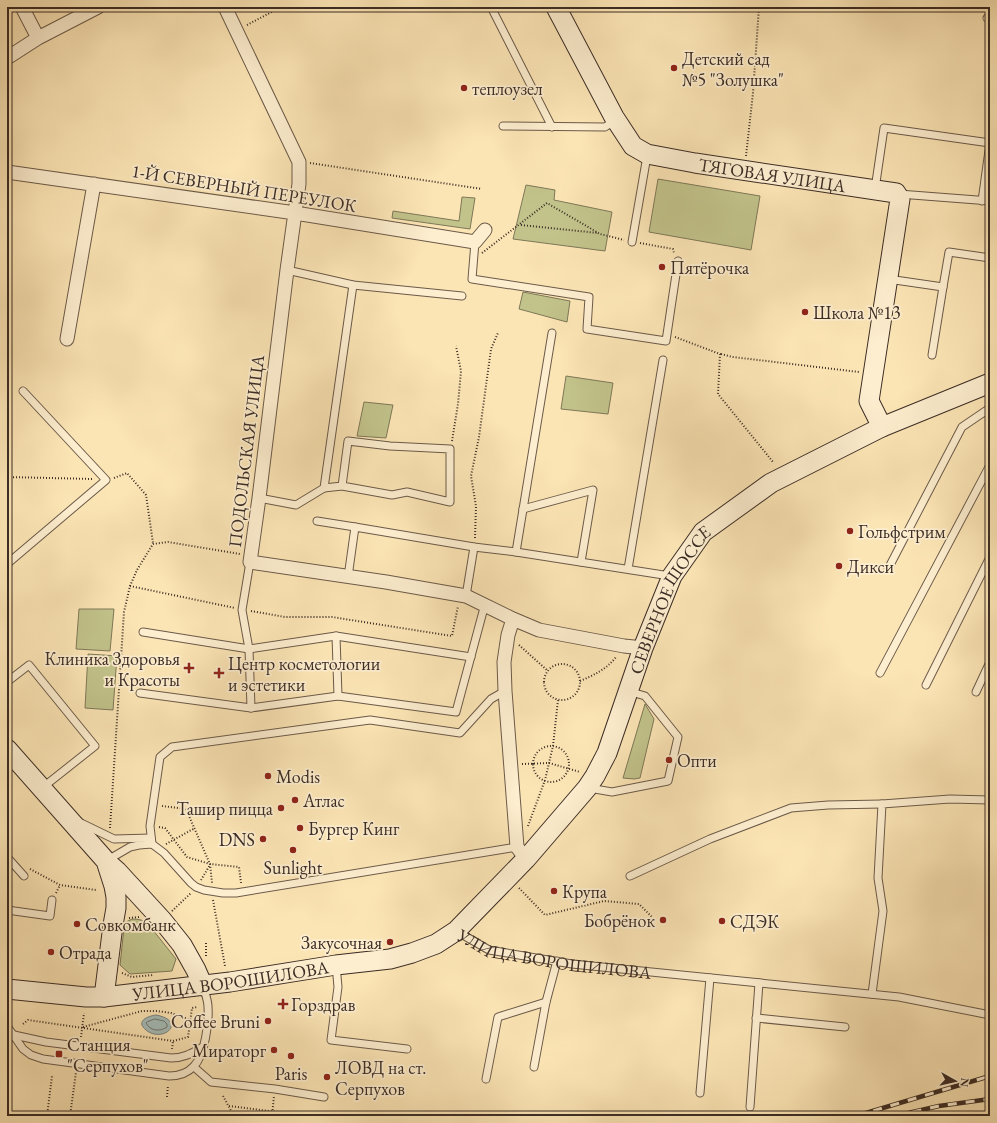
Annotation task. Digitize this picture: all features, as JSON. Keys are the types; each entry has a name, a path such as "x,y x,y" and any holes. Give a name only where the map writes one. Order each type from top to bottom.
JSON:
{"main road":[{"path":"556,7 616,120 633,146 647,154"},
{"name":"ТЯГОВАЯ УЛИЦА","path":"647,154 745,171 896,193"},
{"path":"882,427 869,401 900,199 896,193"},
{"name":"СЕВЕРНОЕ ШОССЕ","path":"456,931 522,853 591,782 607,753 643,648 672,576 703,532 771,483 882,427 990,383"},
{"path":"7,749 182,945 203,986"},
{"path":"106,861 114,886 119,923"},
{"path":"104,997 120,913 138,907 148,910 159,918"},
{"name":"УЛИЦА ВОРОШИЛОВА","path":"7,989 86,997 104,997 203,986 336,965 390,959 436,944 456,931"}],"street":[{"path":"22,7 38,38"},
{"path":"7,58 38,38 98,7"},
{"name":"ПОДОЛЬСКАЯ УЛИЦА","path":"225,7 299,162 299,184 250,559 348,577 464,595 539,630 624,646 643,648"},
{"name":"1-Й СЕВЕРНЫЙ ПЕРЕУЛОК","path":"7,172 295,213 475,242"},
{"path":"66,339 94,184"},
{"path":"475,242 485,230"},
{"path":"513,619 508,635 504,662 504,691 511,765 522,853"}],"lane":[{"path":"491,7 552,127"},
{"path":"503,126 605,127 616,120"},
{"path":"874,190 884,128 990,143 982,200"},
{"path":"632,242 647,154"},
{"name":"ТЯГОВАЯ УЛИЦА","path":"896,193 990,201"},
{"path":"475,242 472,278 589,297 587,329 666,341 678,261"},
{"path":"932,355 949,252 990,258"},
{"path":"287,270 353,285 462,296"},
{"path":"888,279 943,287"},
{"path":"324,488 353,285"},
{"path":"516,552 552,333"},
{"path":"628,569 663,360"},
{"path":"7,564 106,480 23,391"},
{"path":"888,569 962,427 990,408"},
{"path":"259,498 296,505 324,488 342,486 392,495 407,492 450,502 450,450 390,446 348,441 342,486"},
{"path":"880,673 990,465"},
{"path":"523,509 593,490 581,562"},
{"path":"317,521 474,547 672,576"},
{"path":"348,577 355,527"},
{"path":"464,595 474,547"},
{"path":"926,685 990,557"},
{"path":"250,559 242,610 249,649 251,708"},
{"path":"140,693 251,708 338,696 456,712 485,604"},
{"path":"143,632 249,649 336,636 470,657"},
{"path":"336,636 338,696"},
{"path":"976,692 990,662"},
{"path":"7,682 29,665 94,746 42,788"},
{"path":"591,782 612,792 668,781 678,737 645,696 628,690"},
{"path":"504,691 491,699 460,733 370,720 172,748 160,758 150,826 152,841 187,879 196,887 223,893 243,892 522,853"},
{"path":"630,876 710,839 791,808 828,805 882,804 950,798 990,800"},
{"path":"872,994 883,911 878,878 882,804"},
{"path":"66,816 114,838 152,841"},
{"path":"106,861 130,847 152,841"},
{"path":"9,859 24,876"},
{"path":"7,910 50,916 52,900"},
{"name":"УЛИЦА ВОРОШИЛОВА","path":"456,931 489,950 572,964 899,997 990,1014"},
{"path":"534,1067 546,1002 557,961"},
{"path":"336,965 338,987 331,1040 407,1049"},
{"path":"700,1093 710,978"},
{"path":"750,1107 759,983"},
{"path":"7,1026 23,1049 31,1055 43,1059 177,1076 194,1067 199,1060 203,1047 206,1033 208,1006 203,986"},
{"path":"486,1079 498,1017 546,1002"},
{"path":"756,1018 845,1027"},
{"path":"14,1035 46,1042 171,1058 178,1058 188,1055 203,1047"},
{"path":"194,1067 211,1082 275,1089 324,1097"}],"path":[{"path":"236,31 281,7"},
{"path":"745,171 753,93 759,7"},
{"path":"299,162 482,189"},
{"path":"474,260 547,203 600,234"},
{"path":"519,225 600,234 632,242 673,249 678,261"},
{"path":"474,547 476,506 471,476 479,437 491,349 498,333"},
{"path":"667,334 720,354 733,357 862,372"},
{"path":"450,450 462,371 456,346"},
{"path":"720,354 718,394 773,462"},
{"path":"110,831 124,612 130,586 137,570 153,544 168,542 250,559"},
{"path":"130,586 242,610 285,617 332,617 452,636 464,595"},
{"path":"508,635 548,671"},
{"path":"580,681 594,676 612,663 624,646"},
{"path":"562,664 572,667 576,671 580,681 576,694 568,700 558,700 545,691 544,681 548,671 556,665 562,664"},
{"path":"522,853 530,822 545,780 553,746 558,700"},
{"path":"548,746 553,746 562,750 565,754 568,768 559,779 550,781 538,776 535,772 533,764 539,750 548,746"},
{"path":"511,765 549,763 568,768 591,782"},
{"path":"153,805 186,809 210,864 212,884"},
{"path":"156,827 165,828 188,857 210,864 239,867 243,892"},
{"path":"166,845 195,828"},
{"path":"9,859 24,865 60,885 96,890"},
{"path":"201,881 210,864"},
{"path":"516,885 545,915 604,901 639,904 652,917"},
{"path":"119,923 131,917 138,916 159,918 191,893"},
{"path":"213,896 225,966"},
{"path":"206,943 206,956"},
{"path":"119,969 121,973 132,977 154,975"},
{"path":"23,1024 28,1020 174,1041 188,1037 192,1008 196,1007"},
{"path":"82,1028 142,1012 157,1010 171,1012 191,1020"},
{"path":"80,1038 84,1013"},
{"path":"172,1051 174,1041"},
{"path":"70,1116 76,1070"},
{"path":"47,1116 49,1088 52,1076"},
{"path":"166,1097 168,1082"},
{"path":"272,1116 275,1089"},
{"path":"223,1096 234,1116"},
{"path":"229,1106 286,1113"}],"green space":[{"path":"658,179 760,196 751,250 649,232"},
{"path":"526,185 555,190 554,200 612,212 605,251 513,239"},
{"path":"462,197 475,198 470,229 392,218 393,211 459,221"},
{"path":"523,292 570,301 567,322 519,309"},
{"path":"566,376 613,383 608,414 561,409"},
{"path":"364,402 393,405 386,438 357,436"},
{"path":"79,609 114,609 110,651 76,649"},
{"path":"88,654 117,656 113,710 85,708"},
{"path":"645,704 654,719 640,778 623,778"},
{"path":"132,919 141,920 149,925 176,959 172,971 130,974 120,965 124,928 126,922"}],"water":[{"path":"156,1015 165,1018 170,1022 171,1026 165,1033 153,1034 143,1027 142,1022 144,1020 150,1016"}],"railway":[{"path":"856,1116 990,1076"},
{"path":"895,1116 939,1106 990,1099"}],"place":[{"name":"Детский сад №5 \"Золушка\"","path":"674,68"},
{"name":"теплоузел","path":"464,88"},
{"name":"Пятёрочка","path":"662,267"},
{"name":"Школа №13","path":"805,312"},
{"name":"Гольфстрим","path":"850,531"},
{"name":"Дикси","path":"839,566"},
{"name":"Клиника Здоровья и Красоты","path":"189,668"},
{"name":"Центр косметологии и эстетики","path":"219,673"},
{"name":"Опти","path":"669,760"},
{"name":"Modis","path":"268,776"},
{"name":"Атлас","path":"295,800"},
{"name":"Ташир пицца","path":"281,808"},
{"name":"Бургер Кинг","path":"300,828"},
{"name":"DNS","path":"263,839"},
{"name":"Sunlight","path":"293,850"},
{"name":"Крупа","path":"554,891"},
{"name":"Бобрёнок","path":"663,920"},
{"name":"СДЭК","path":"722,921"},
{"name":"Совкомбанк","path":"77,924"},
{"name":"Закусочная","path":"390,942"},
{"name":"Отрада","path":"51,952"},
{"name":"Горздрав","path":"283,1004"},
{"name":"Coffee Bruni","path":"268,1021"},
{"name":"Мираторг","path":"274,1050"},
{"name":"Станция \"Серпухов\"","path":"59,1054"},
{"name":"Paris","path":"291,1056"},
{"name":"ЛОВД на ст. Серпухов","path":"327,1077"}]}
